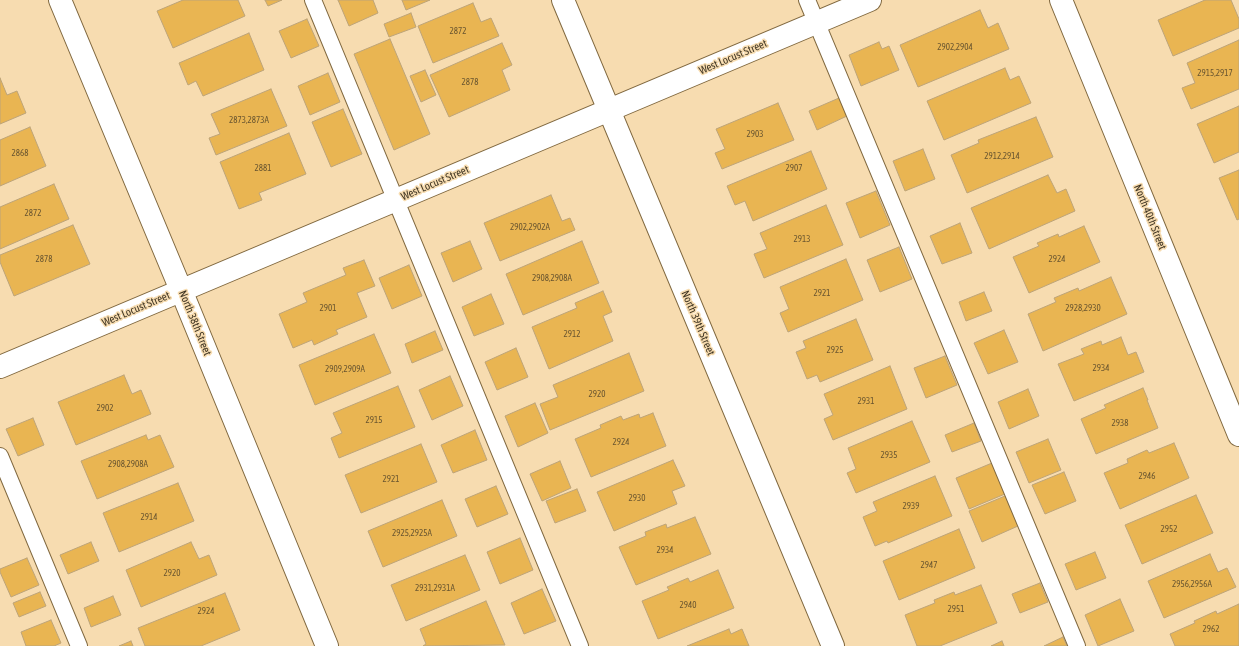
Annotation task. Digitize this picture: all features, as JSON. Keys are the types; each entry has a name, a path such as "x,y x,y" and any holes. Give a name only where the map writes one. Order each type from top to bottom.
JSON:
{"street":[{"name":"North 38th Street","path":"60,0 327,646"},
{"name":"North 39th Street","path":"564,0 833,646"},
{"name":"West Locust Street","path":"0,367 870,0"},
{"name":"North 40th Street","path":"1061,0 1239,435"}],"lane":[{"path":"313,0 580,646"},
{"path":"808,0 1077,646"},
{"path":"0,456 79,646"}],"building":[{"path":"183,0 238,0 245,16 173,48 157,11"},
{"path":"265,0 282,0 268,6"},
{"path":"338,0 373,0 378,13 349,26"},
{"path":"402,0 430,0 406,10"},
{"path":"1205,0 1231,0 1239,19 1239,28 1173,56 1158,20"},
{"path":"473,3 481,22 491,18 499,36 433,63 418,26"},
{"path":"980,10 988,28 998,23 1009,49 918,87 900,45"},
{"path":"411,13 416,27 389,37 384,24"},
{"path":"307,19 319,46 291,58 279,31"},
{"path":"249,33 264,70 203,96 196,81 188,85 179,63"},
{"path":"390,39 430,134 394,150 354,54"},
{"path":"1239,40 1239,89 1191,109 1182,88 1195,83 1187,63"},
{"path":"879,42 882,49 889,46 899,70 861,86 849,55"},
{"path":"502,43 512,65 502,70 510,90 449,117 430,75"},
{"path":"1005,68 1010,80 1019,76 1031,103 944,140 927,101"},
{"path":"425,70 436,95 421,102 410,76"},
{"path":"328,73 340,102 310,115 298,86"},
{"path":"0,78 7,95 17,91 26,113 0,124"},
{"path":"271,89 287,126 216,155 209,138 220,134 211,114"},
{"path":"839,98 847,116 817,130 809,111"},
{"path":"778,103 794,140 722,169 715,153 725,149 716,129"},
{"path":"1239,106 1239,152 1214,163 1197,124"},
{"path":"343,109 362,154 331,167 312,122"},
{"path":"1036,117 1053,157 967,193 951,155 979,143 978,140"},
{"path":"30,127 46,166 0,186 0,140"},
{"path":"289,133 306,174 259,193 262,200 239,209 220,162"},
{"path":"923,149 935,179 905,191 893,161"},
{"path":"811,151 827,189 753,221 745,201 735,205 727,186"},
{"path":"1239,170 1239,219 1237,220 1219,178"},
{"path":"1048,175 1057,193 1066,189 1075,211 989,249 971,208"},
{"path":"54,184 69,219 0,249 0,207"},
{"path":"876,191 890,225 860,238 846,203"},
{"path":"551,195 562,221 570,218 575,230 500,261 484,223"},
{"path":"826,205 843,245 764,278 754,254 767,249 760,233"},
{"path":"960,223 972,253 942,264 930,236"},
{"path":"73,225 90,264 14,296 0,262 0,255"},
{"path":"1084,226 1100,262 1029,293 1013,257 1039,246 1037,243 1058,234 1059,237"},
{"path":"470,241 482,269 453,282 441,253"},
{"path":"582,241 599,283 523,315 506,274"},
{"path":"899,247 912,279 880,292 867,260"},
{"path":"846,259 863,300 788,332 780,313 789,309 780,287"},
{"path":"364,260 375,286 357,293 367,317 336,330 338,334 314,345 312,340 293,348 279,314 307,302 303,293 346,275 343,268"},
{"path":"409,265 422,296 392,309 379,278"},
{"path":"1111,277 1127,314 1043,351 1028,314 1056,302 1054,298 1078,288 1079,291"},
{"path":"603,291 612,312 603,316 613,341 549,369 532,327 577,308 575,303"},
{"path":"984,292 992,311 966,321 959,302"},
{"path":"491,294 504,324 474,336 462,307"},
{"path":"856,319 873,360 820,382 817,375 807,379 796,352 806,348 803,341"},
{"path":"1004,330 1018,362 988,374 974,343"},
{"path":"435,331 443,350 412,363 405,344"},
{"path":"374,334 391,373 315,405 299,365"},
{"path":"1121,337 1128,355 1136,352 1144,372 1074,401 1058,364 1084,354 1081,349 1101,341 1102,345"},
{"path":"516,348 528,377 497,390 485,362"},
{"path":"629,353 644,391 550,430 540,404 558,397 553,385"},
{"path":"945,356 957,385 926,398 914,368"},
{"path":"890,366 907,409 833,440 824,419 833,415 824,394"},
{"path":"124,375 132,394 141,390 151,414 76,445 58,402"},
{"path":"450,376 463,406 432,420 419,390"},
{"path":"398,386 415,427 339,458 331,438 342,433 333,413"},
{"path":"1143,388 1158,428 1096,454 1081,419 1106,408 1104,405"},
{"path":"1028,389 1039,416 1009,429 998,402"},
{"path":"535,403 548,433 518,447 505,416"},
{"path":"653,413 666,446 591,477 575,439 601,428 600,425 621,416 623,420 639,414 640,418"},
{"path":"33,418 44,445 18,456 6,429"},
{"path":"912,421 930,462 856,493 847,473 856,469 848,448"},
{"path":"974,423 981,441 952,452 945,435"},
{"path":"475,430 487,460 453,473 441,445"},
{"path":"146,435 148,440 160,435 174,467 97,499 81,461"},
{"path":"1048,439 1061,470 1029,483 1016,452"},
{"path":"1174,443 1189,478 1120,509 1104,473 1128,463 1127,459 1147,450 1149,453"},
{"path":"421,444 437,482 361,513 345,475"},
{"path":"673,460 685,486 672,491 677,504 614,531 597,492"},
{"path":"560,461 571,488 542,501 530,474"},
{"path":"992,463 1005,494 969,509 956,478"},
{"path":"1064,472 1076,501 1045,514 1032,485"},
{"path":"935,476 952,516 888,543 887,541 875,546 863,517 877,511 873,502"},
{"path":"178,483 194,521 119,552 103,513"},
{"path":"496,486 508,514 477,527 465,499"},
{"path":"577,489 586,511 555,523 546,501"},
{"path":"1196,495 1213,533 1142,564 1125,525"},
{"path":"1005,496 1018,526 982,542 969,511"},
{"path":"442,500 457,536 383,567 368,531"},
{"path":"695,517 711,554 636,585 619,547 646,536 645,532 666,524 667,528"},
{"path":"959,529 975,568 899,600 883,561"},
{"path":"520,538 533,570 500,584 487,552"},
{"path":"91,542 99,561 68,574 60,555"},
{"path":"191,542 199,559 209,555 217,575 141,607 126,570"},
{"path":"1095,552 1106,578 1076,590 1065,564"},
{"path":"1210,554 1218,572 1227,568 1236,587 1164,618 1148,581"},
{"path":"465,555 480,590 406,621 391,585"},
{"path":"27,558 39,585 11,597 0,569"},
{"path":"718,570 734,608 658,639 642,601 669,590 667,587 688,578 690,582"},
{"path":"1040,583 1048,602 1020,613 1012,594"},
{"path":"981,585 997,623 940,646 917,646 905,615 935,603 934,600 954,592 955,595"},
{"path":"542,589 556,621 524,634 511,603"},
{"path":"40,592 46,606 19,617 13,603"},
{"path":"225,593 240,630 201,646 145,646 138,628"},
{"path":"113,596 121,615 91,627 84,608"},
{"path":"1120,599 1134,631 1098,646 1085,615"},
{"path":"486,601 505,645 423,646 426,644 420,629"},
{"path":"1239,604 1239,646 1175,646 1170,634 1195,623 1194,621 1216,611 1217,614"},
{"path":"51,620 61,643 54,646 26,646 21,632"},
{"path":"729,629 731,634 742,629 749,646 687,646"},
{"path":"1063,637 1067,646 1044,646"},
{"path":"131,641 133,646 119,646"},
{"path":"1002,641 1004,646 991,646"}]}
